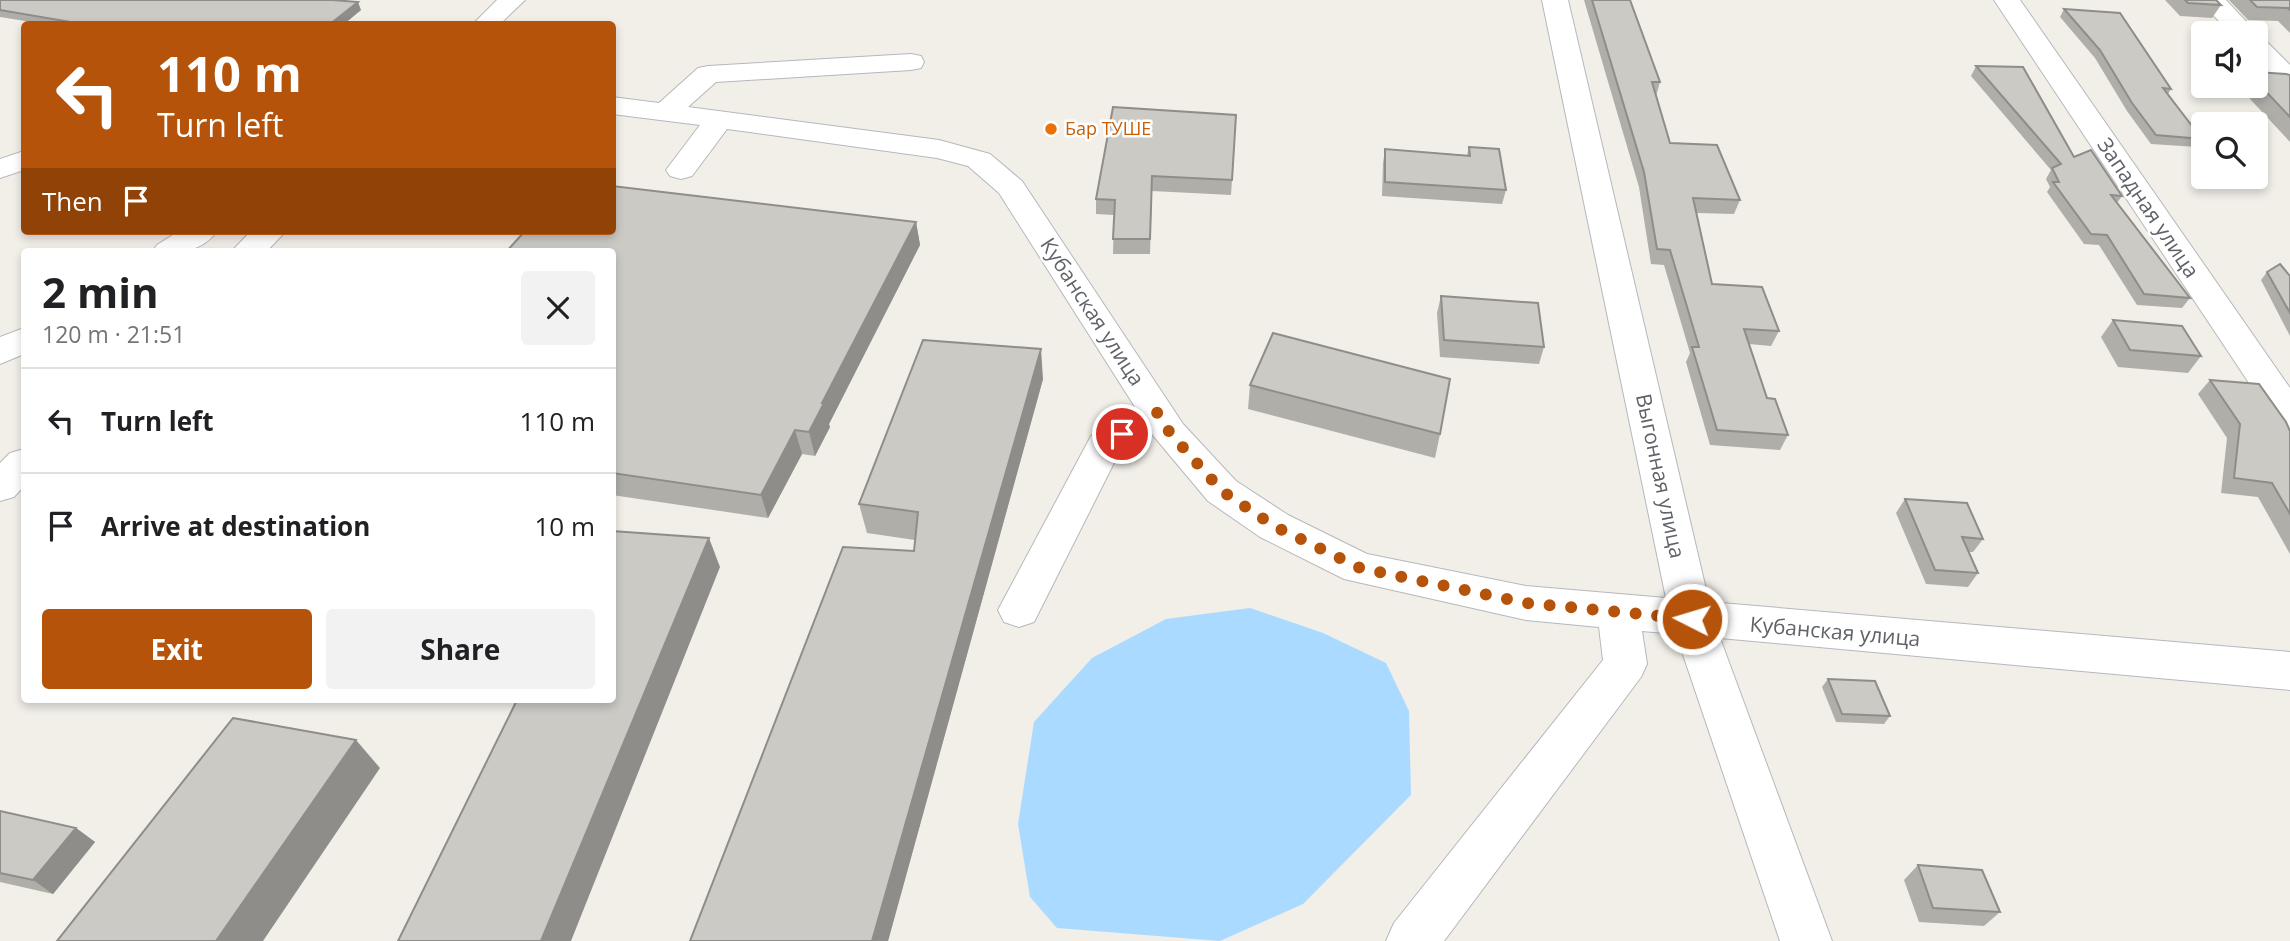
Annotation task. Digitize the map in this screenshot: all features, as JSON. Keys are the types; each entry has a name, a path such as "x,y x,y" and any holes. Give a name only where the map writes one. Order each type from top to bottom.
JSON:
{"street":[{"path":"489,21 512,0"},
{"name":"Выгонная улица","path":"1555,0 1692,619 1806,941"},
{"name":"Западная улица","path":"2007,0 2290,416"},
{"path":"2212,0 2232,21"},
{"path":"2268,58 2290,81"},
{"path":"666,112 708,74 911,62"},
{"name":"Кубанская улица","path":"616,106 939,149 979,160 1011,187 1170,433 1222,491 1274,526 1360,568 1526,603 2290,671"},
{"path":"681,170 720,119"},
{"path":"0,169 21,161"},
{"path":"174,248 195,235"},
{"path":"251,248 266,235"},
{"path":"0,352 21,341"},
{"path":"1019,610 1104,446 1156,411"},
{"path":"1412,941 1625,663 1618,612"}],"water":[{"path":"1250,608 1323,633 1386,663 1409,711 1411,795 1303,904 1220,941 1057,928 1030,897 1018,824 1034,722 1092,658 1166,619"}],"building":[{"path":"0,0 358,2 334,21 64,21 0,10"},
{"path":"1592,0 1630,0 1660,82 1652,82 1670,143 1717,145 1740,200 1693,198 1712,284 1762,287 1779,331 1744,329 1767,398 1775,399 1788,435 1717,430 1692,347 1699,347 1670,250 1657,249 1644,172"},
{"path":"2185,0 2216,0 2221,5 2188,3"},
{"path":"2250,0 2290,0 2290,10 2257,7"},
{"path":"2064,9 2120,13 2171,89 2163,88 2191,125 2191,138 2156,135 2132,103 2100,50"},
{"path":"1976,66 2023,67 2074,157 2091,150 2122,196 2111,195 2190,298 2144,294 2107,235 2091,234 2053,182 2059,182 2052,168 2061,164"},
{"path":"2268,73 2290,75 2290,117 2268,94"},
{"path":"1113,107 1236,115 1232,180 1152,176 1150,239 1113,239 1115,200 1096,199"},
{"path":"1469,147 1499,149 1506,190 1385,182 1385,149 1470,156"},
{"path":"616,186 916,222 809,432 795,430 761,495 616,474 616,248 510,248 521,235 616,235"},
{"path":"2280,264 2290,276 2290,313 2267,272"},
{"path":"1441,296 1538,303 1544,347 1444,340"},
{"path":"2113,320 2182,326 2201,356 2130,350"},
{"path":"1273,333 1450,379 1440,434 1250,385"},
{"path":"923,340 1041,349 872,941 690,941 843,547 914,551 918,512 859,504"},
{"path":"2210,380 2259,384 2286,422 2290,431 2290,514 2272,483 2234,478 2240,424"},
{"path":"1905,499 1967,503 1983,539 1962,537 1978,573 1935,570"},
{"path":"616,531 709,538 541,941 398,941 516,703 616,703"},
{"path":"1828,679 1875,681 1890,716 1842,714"},
{"path":"233,718 356,740 216,941 57,941"},
{"path":"0,811 76,828 33,880 0,873"},
{"path":"1918,865 1982,870 2000,912 1933,908"}],"place":[{"name":"Бар ТУШЕ","path":"1051,129"}],"route":[{"path":"1122,434 1156,411 1170,433 1222,491 1274,526 1360,568 1526,603 1692,619"}]}
